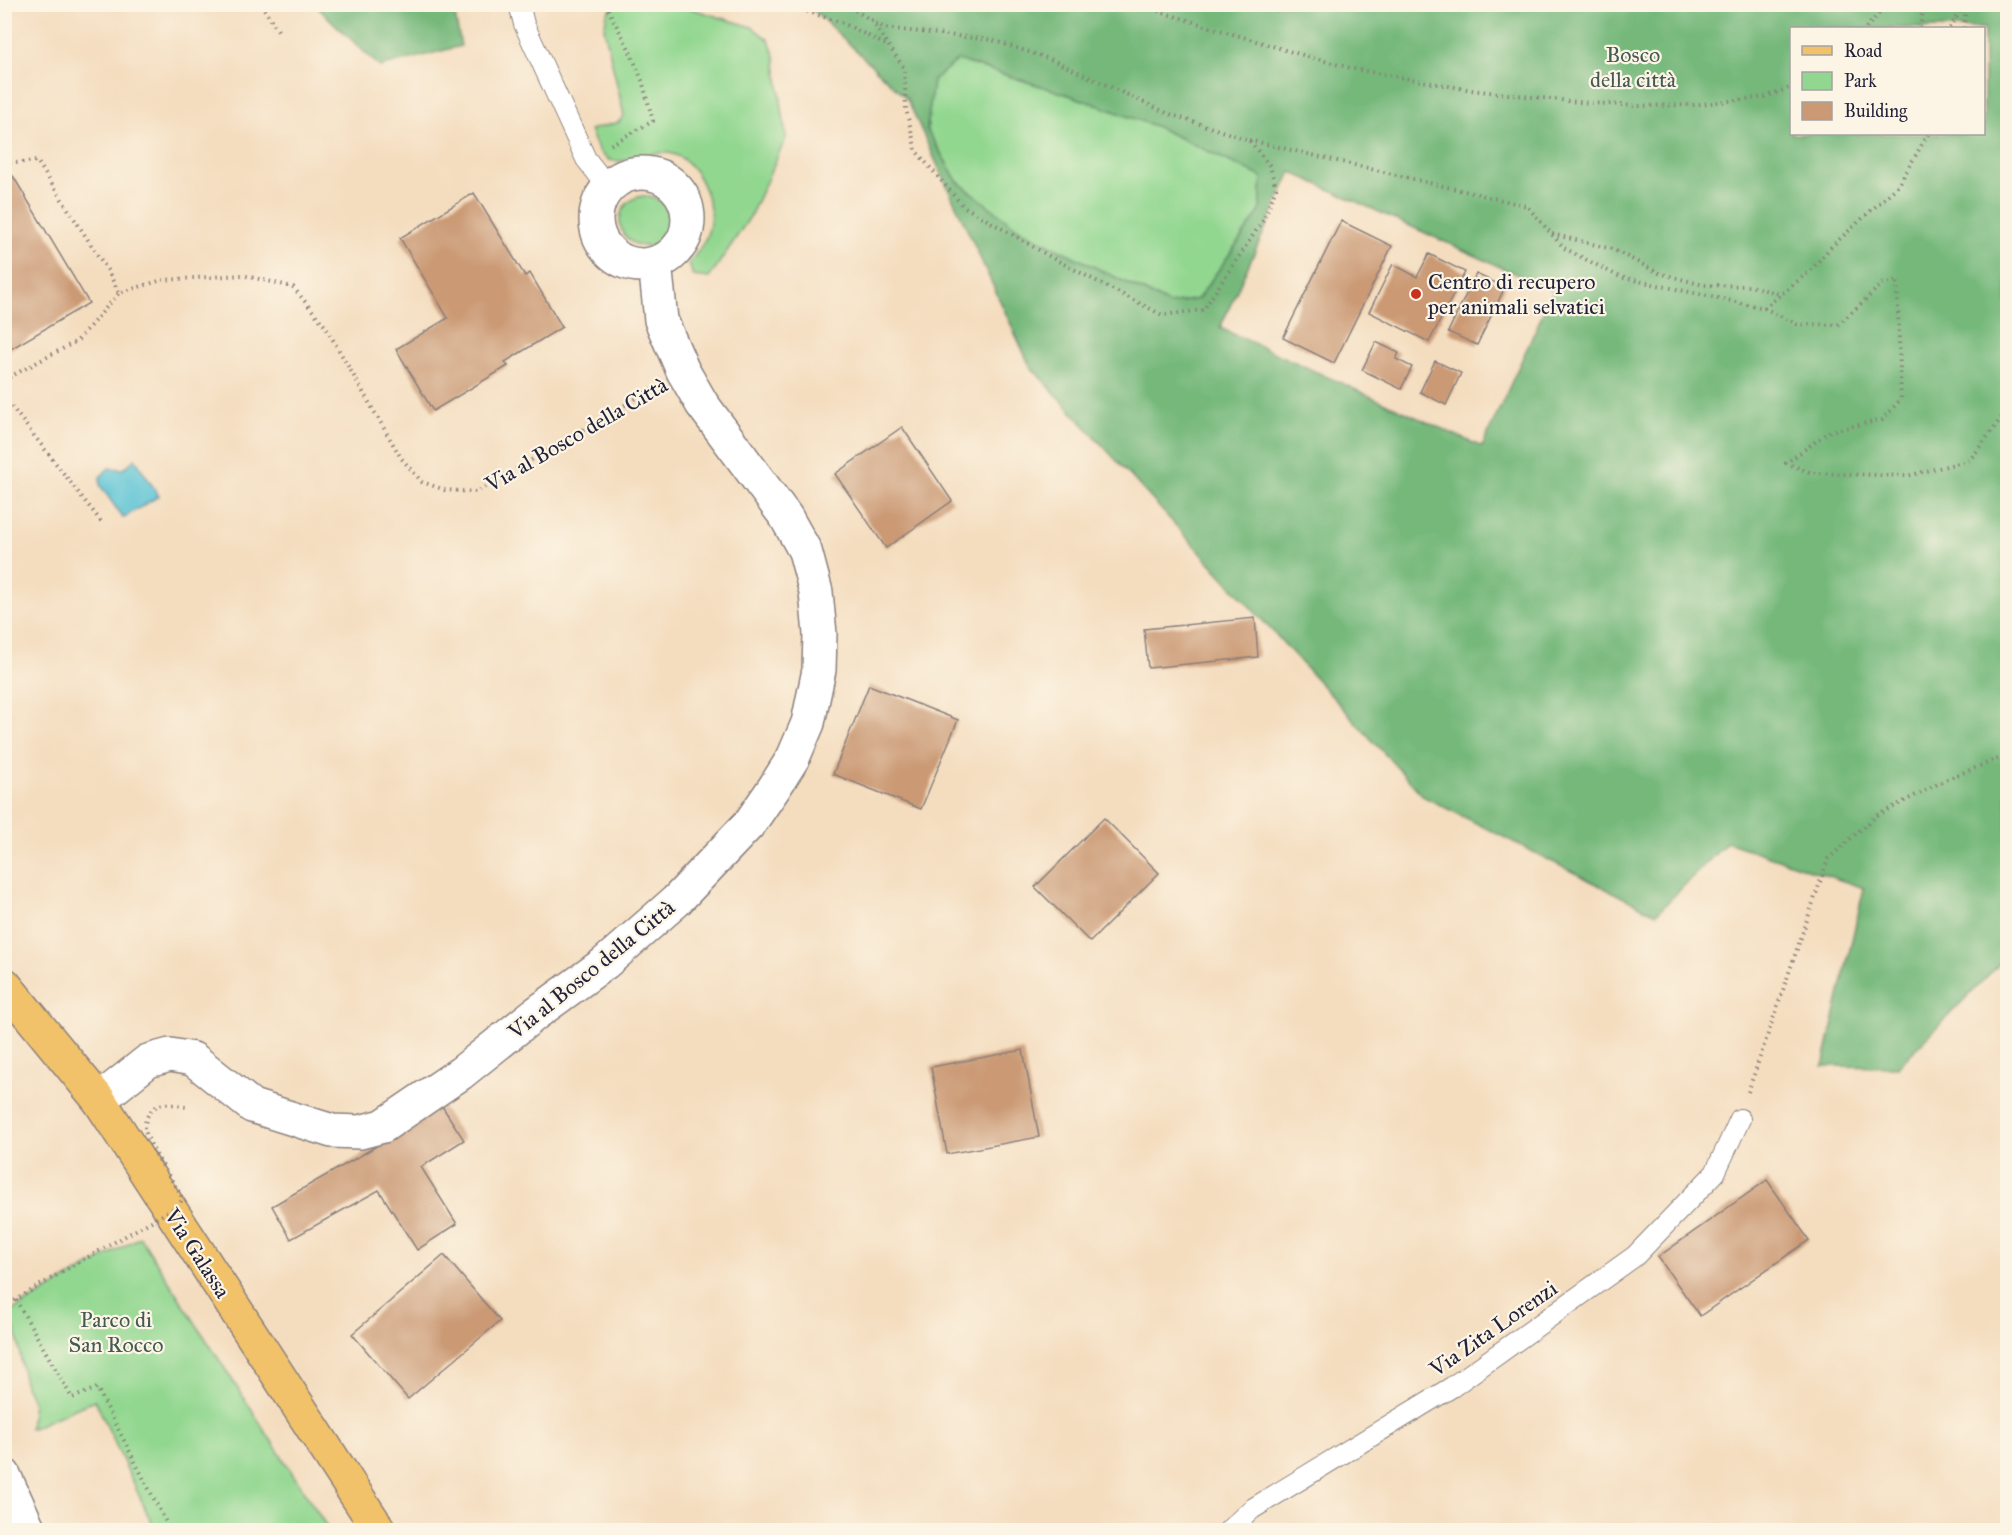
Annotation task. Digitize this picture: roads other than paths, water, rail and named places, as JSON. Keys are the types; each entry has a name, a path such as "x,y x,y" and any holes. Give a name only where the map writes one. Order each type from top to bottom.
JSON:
{"main road":[{"name":"Via Galassa","path":"4,984 99,1100 379,1530"}],"street":[{"path":"636,172 652,173 666,180 678,191 686,205 688,221 685,237 676,250 655,263 631,264 616,258 605,247 597,233 595,217 599,201 608,188 620,177 636,172"},
{"name":"Via al Bosco della Città","path":"99,1100 148,1061 170,1055 193,1059 252,1106 332,1131 360,1132 383,1126 461,1073 535,1014 605,963 676,901 750,823 793,758 808,723 819,670 820,633 816,592 805,551 786,517 702,404 683,371 661,320 655,263"},
{"path":"4,1475 29,1530"}],"lane":[{"path":"519,4 525,24 586,159 608,188"},
{"name":"Via Zita Lorenzi","path":"1229,1530 1252,1509 1452,1387 1635,1256 1715,1173 1740,1119"}],"water":[{"path":"135,459 159,496 123,518 100,485 100,477 109,468 123,469"}],"place":[{"name":"Centro di recupero per animali selvatici","path":"1416,294"}],"park label":[{"name":"Bosco della città","path":"1633,66"},
{"name":"Parco di San Rocco","path":"116,1332"}]}
